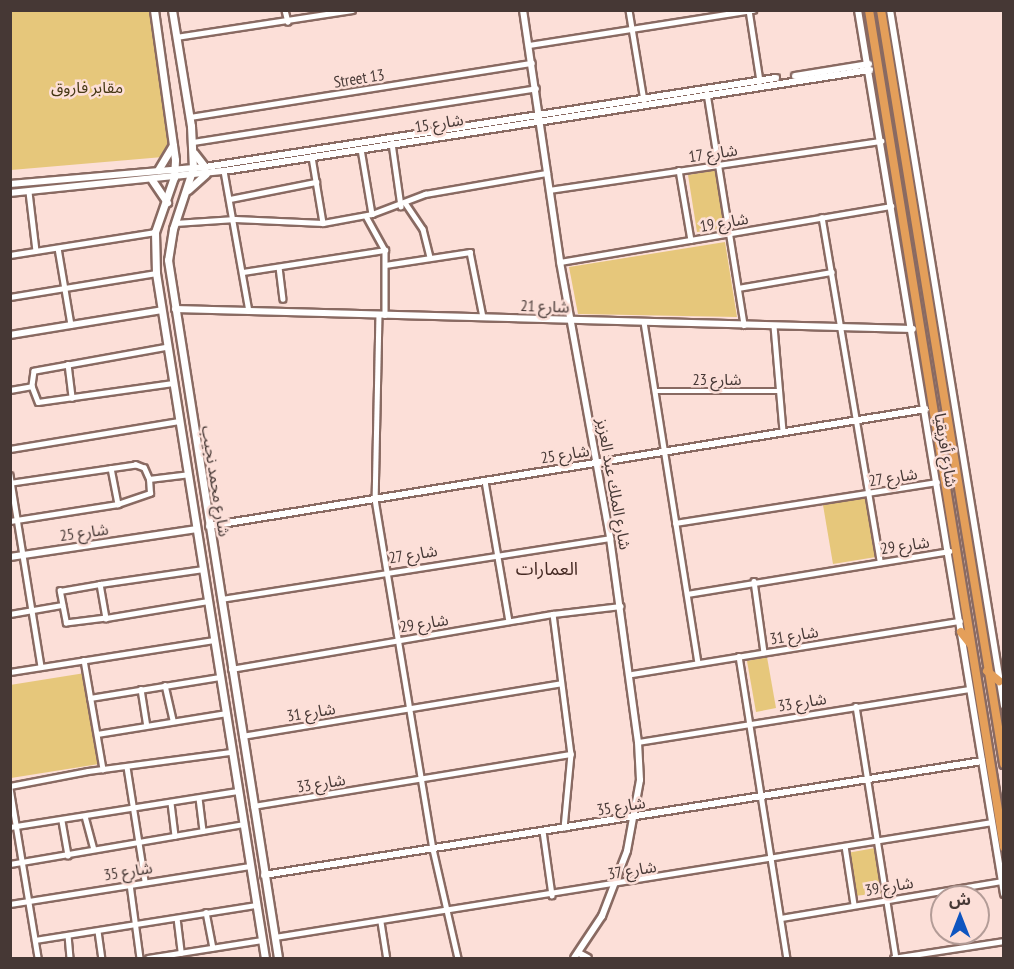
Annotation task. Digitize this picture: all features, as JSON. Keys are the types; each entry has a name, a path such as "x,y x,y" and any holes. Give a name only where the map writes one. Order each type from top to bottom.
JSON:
{"highway":[{"name":"شارع أفريقيا","path":"869,10 903,243 1004,847"},
{"name":"شارع أفريقيا","path":"881,10 987,671 1004,764"},
{"path":"876,51 882,54 887,49"},
{"path":"880,73 891,70"},
{"path":"961,632 972,646"},
{"path":"987,671 999,681"}],"main road":[{"name":"شارع محمد نجيب","path":"154,10 174,143 175,169 167,205 155,232 156,273 179,421 190,474 237,791 266,958"},
{"name":"شارع محمد نجيب","path":"172,10 190,117 193,168 175,223 168,260 278,958"},
{"path":"158,170 174,143"},
{"path":"182,200 193,183 206,171 192,145"},
{"path":"152,180 165,195 167,205"}],"street":[{"path":"285,10 288,22"},
{"path":"176,37 288,22 352,10"},
{"name":"شارع الملك عبد العزيز","path":"523,10 541,117 560,262 597,463 632,674 638,742 635,819 616,885 577,956 588,958"},
{"path":"629,10 644,101"},
{"name":"شارع أفريقيا","path":"858,10 892,206 903,243 913,329 1004,894"},
{"name":"شارع أفريقيا","path":"890,10 1004,706"},
{"path":"529,45 750,11 760,81"},
{"name":"Street 13","path":"190,117 532,63"},
{"name":"شارع 15","path":"10,192 191,176 316,149 391,136 541,117 760,81 869,67"},
{"name":"شارع 15","path":"644,101 869,67"},
{"path":"192,145 536,88"},
{"path":"707,93 744,325"},
{"name":"شارع 15","path":"10,184 158,170 193,168 225,171 392,145 541,117"},
{"path":"391,136 403,205 423,229 430,257"},
{"name":"شارع 17","path":"549,190 881,141"},
{"path":"316,149 316,182 323,223"},
{"path":"361,149 369,215 385,250 375,499 390,570 433,849 458,958"},
{"path":"679,170 691,240"},
{"path":"225,171 249,311"},
{"path":"175,223 235,219 323,223 369,215 403,205 425,194 547,173"},
{"path":"230,199 316,182"},
{"path":"28,192 36,251"},
{"name":"شارع 19","path":"560,262 892,206"},
{"path":"822,217 880,561"},
{"path":"10,255 155,232"},
{"path":"58,248 71,325"},
{"path":"243,272 385,250"},
{"path":"385,265 464,251 472,255 483,317"},
{"path":"279,267 283,299"},
{"path":"738,288 832,272"},
{"path":"10,297 156,273"},
{"name":"شارع 21","path":"175,309 913,329"},
{"path":"10,335 162,310"},
{"path":"644,322 698,663"},
{"path":"774,326 783,432"},
{"path":"168,347 34,371 32,386 35,401 72,398 173,382"},
{"path":"68,364 72,398"},
{"path":"10,390 32,386"},
{"name":"شارع 23","path":"655,391 780,391"},
{"name":"شارع 25","path":"209,526 926,409"},
{"path":"10,449 179,421"},
{"path":"10,521 118,504 148,495 149,479 141,466 111,468 12,483"},
{"path":"111,468 118,504"},
{"path":"149,479 190,474"},
{"path":"10,475 41,667"},
{"path":"485,481 509,621"},
{"name":"شارع 27","path":"675,523 937,482"},
{"path":"197,529 209,526"},
{"name":"شارع 25","path":"10,556 197,529"},
{"name":"شارع 27","path":"221,599 390,570 610,538"},
{"name":"شارع 29","path":"687,594 754,581 949,551"},
{"path":"203,569 62,590 62,605 66,623 208,601"},
{"path":"754,581 764,652"},
{"path":"100,584 106,618"},
{"path":"10,614 62,605"},
{"name":"شارع 29","path":"231,669 400,638 553,614 621,606"},
{"path":"553,614 571,754 564,828"},
{"name":"شارع 31","path":"632,674 960,621"},
{"path":"10,672 214,640"},
{"path":"739,656 787,958"},
{"path":"84,660 103,769"},
{"path":"90,698 219,677"},
{"name":"شارع 31","path":"242,736 561,683"},
{"path":"165,685 173,721"},
{"path":"141,689 147,725"},
{"name":"شارع 33","path":"638,742 750,722 970,689"},
{"path":"856,706 895,958 1004,941"},
{"path":"97,734 226,712"},
{"path":"38,958 13,827 10,787 103,769 231,752"},
{"name":"شارع 33","path":"253,806 571,754"},
{"name":"شارع 35","path":"264,875 543,831 635,819 762,794 982,761"},
{"path":"127,767 145,881"},
{"path":"13,827 62,821 237,791"},
{"path":"199,798 203,831"},
{"path":"171,803 175,836"},
{"path":"85,816 94,849"},
{"path":"62,821 68,855"},
{"name":"شارع 37","path":"275,937 616,885 992,822"},
{"path":"10,864 243,824"},
{"path":"543,831 552,895"},
{"path":"845,846 854,904"},
{"name":"شارع 35","path":"10,904 250,866"},
{"name":"شارع 39","path":"780,918 886,898 1001,881"},
{"path":"130,884 140,958"},
{"path":"35,940 256,905"},
{"path":"206,912 213,947"},
{"path":"177,918 182,953"},
{"path":"381,922 387,958"},
{"path":"98,931 102,958"},
{"path":"68,935 70,958"},
{"path":"148,958 262,940"}],"green space":[{"name":"مقابر فاروق","path":"11,11 154,11 171,137 163,157 11,170"},
{"path":"717,170 726,228 697,232 688,175"},
{"path":"725,242 737,317 578,314 569,267"},
{"path":"866,497 876,557 833,564 823,505"},
{"path":"767,657 776,708 756,712 747,661"},
{"path":"85,673 99,764 11,778 10,685"},
{"path":"875,848 882,893 854,896 847,853"}],"district":[{"name":"العمارات","path":"547,569"}]}
